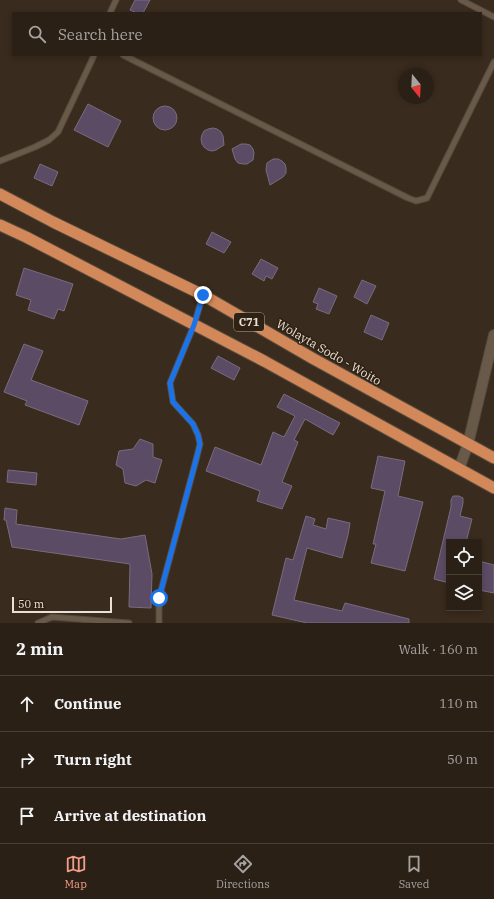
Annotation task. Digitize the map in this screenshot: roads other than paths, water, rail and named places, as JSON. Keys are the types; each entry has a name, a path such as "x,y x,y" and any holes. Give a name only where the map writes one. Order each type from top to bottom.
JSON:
{"highway":[{"name":"Wolayta Sodo - Woito","path":"0,194 53,222 203,295 312,358 494,458"},
{"name":"C71","path":"0,225 26,237 264,361 494,488"}],"street":[{"path":"459,469 468,444 494,335"}],"lane":[{"path":"108,0 115,2 110,12"},
{"path":"461,0 494,17"},
{"path":"0,161 35,147 49,140 58,132 94,56"},
{"path":"125,56 416,201 427,198 494,62"},
{"path":"159,623 159,598 200,444 193,424 173,402 170,383 194,325 203,295"},
{"path":"38,623 52,617 129,623"}]}
